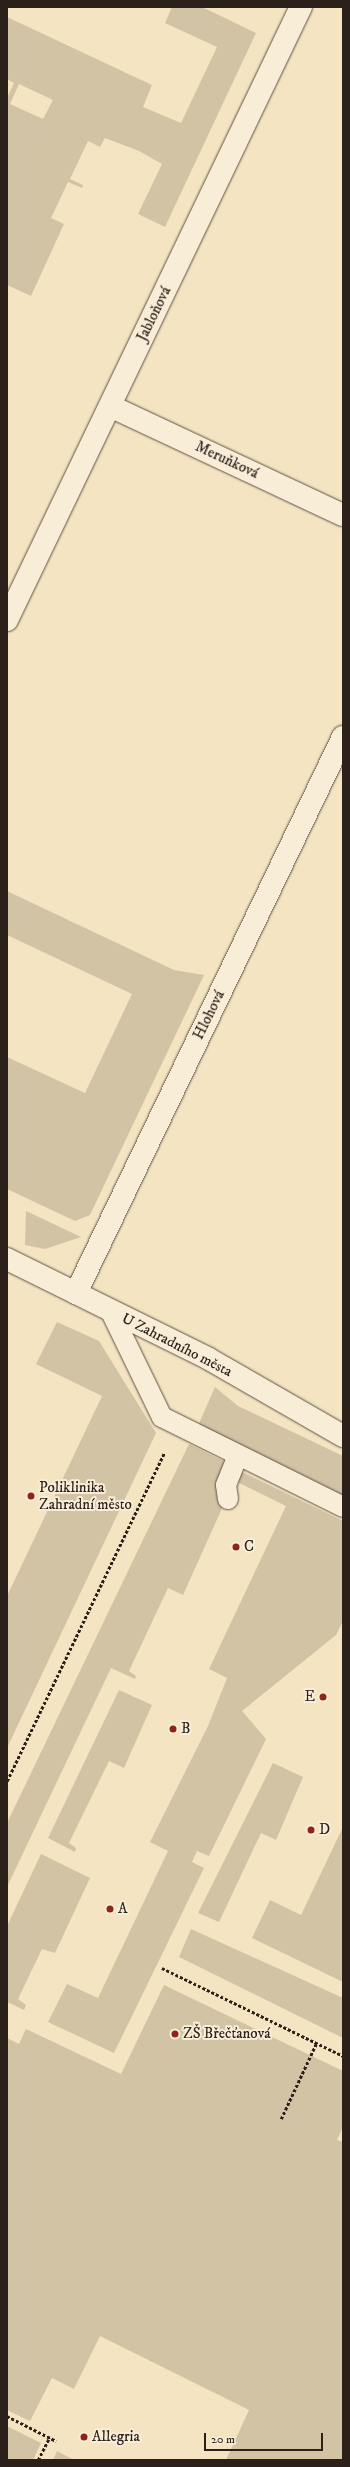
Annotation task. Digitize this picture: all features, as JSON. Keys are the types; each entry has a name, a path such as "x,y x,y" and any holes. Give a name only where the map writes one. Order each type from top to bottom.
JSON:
{"street":[{"name":"Jabloňová","path":"7,620 301,7"},
{"name":"Meruňková","path":"110,406 343,515"},
{"name":"Hlohová","path":"76,1294 343,737"},
{"name":"U Zahradního města","path":"7,1259 208,1360 343,1436"}],"lane":[{"path":"110,1310 162,1418 343,1507"},
{"path":"228,1499 226,1485 238,1456"}],"path":[{"path":"7,1781 177,1426"},
{"path":"162,1968 343,2056"},
{"path":"281,2119 316,2044"},
{"path":"7,2416 56,2441"},
{"path":"38,2460 49,2438"}],"shaded area":[{"path":"172,7 202,7 256,33 165,227 138,214 162,164 139,151 105,138 100,147 88,141 70,179 83,185 82,188 68,182 51,218 64,224 31,296 7,285 7,98 14,83 7,79 7,17 152,85 143,107 181,123 217,47 165,23","holes":["19,84 53,100 43,119 10,104"]},
{"path":"7,891 174,970 204,975 90,1215 75,1221 7,1189 7,1057 85,1093 132,994 7,935"},
{"path":"26,1211 81,1237 45,1249 25,1245"},
{"path":"57,1322 99,1341 156,1433 7,1748 7,1596 102,1396 36,1364"},
{"path":"215,1387 238,1406 343,1456 343,1499 197,1428"},
{"path":"189,1444 227,1463 216,1489 224,1504 183,1595 168,1588 129,1671 136,1676 135,1679 111,1668 7,1887 7,1823"},
{"path":"242,1472 343,1521 343,1621 336,1635 242,1711 266,1739 209,1856 197,1851 192,1862 204,1868 114,2053 48,2022 67,1984 98,1998 168,1851 150,1842 208,1726 227,1678 209,1669 286,1506 237,1482"},
{"path":"119,1690 152,1705 124,1768 109,1761 69,1843 76,1848 75,1852 48,1838"},
{"path":"273,1763 303,1777 276,1840 261,1833 219,1922 198,1913"},
{"path":"343,1827 343,1982 252,1938 270,1900 301,1915"},
{"path":"41,1854 90,1878 55,1953 42,1949 18,1999 26,2005 24,2010 7,2002 7,1926"},
{"path":"191,1929 343,1998 343,2038 179,1957"},
{"path":"164,1985 343,2071 343,2127 337,2140 343,2142 343,2460 226,2460 249,2410 100,2336 74,2389 52,2378 30,2421 7,2410 7,2038 19,2044 26,2029 121,2074"},
{"path":"7,2426 41,2443 33,2460 7,2460"},
{"path":"57,2451 74,2460 53,2460"}],"place":[{"name":"Poliklinika Zahradní město","path":"31,1496"},
{"name":"C","path":"236,1547"},
{"name":"E","path":"323,1697"},
{"name":"B","path":"173,1729"},
{"name":"D","path":"311,1830"},
{"name":"A","path":"110,1909"},
{"name":"ZŠ Břečťanová","path":"175,2034"},
{"name":"Allegria","path":"84,2437"}]}
